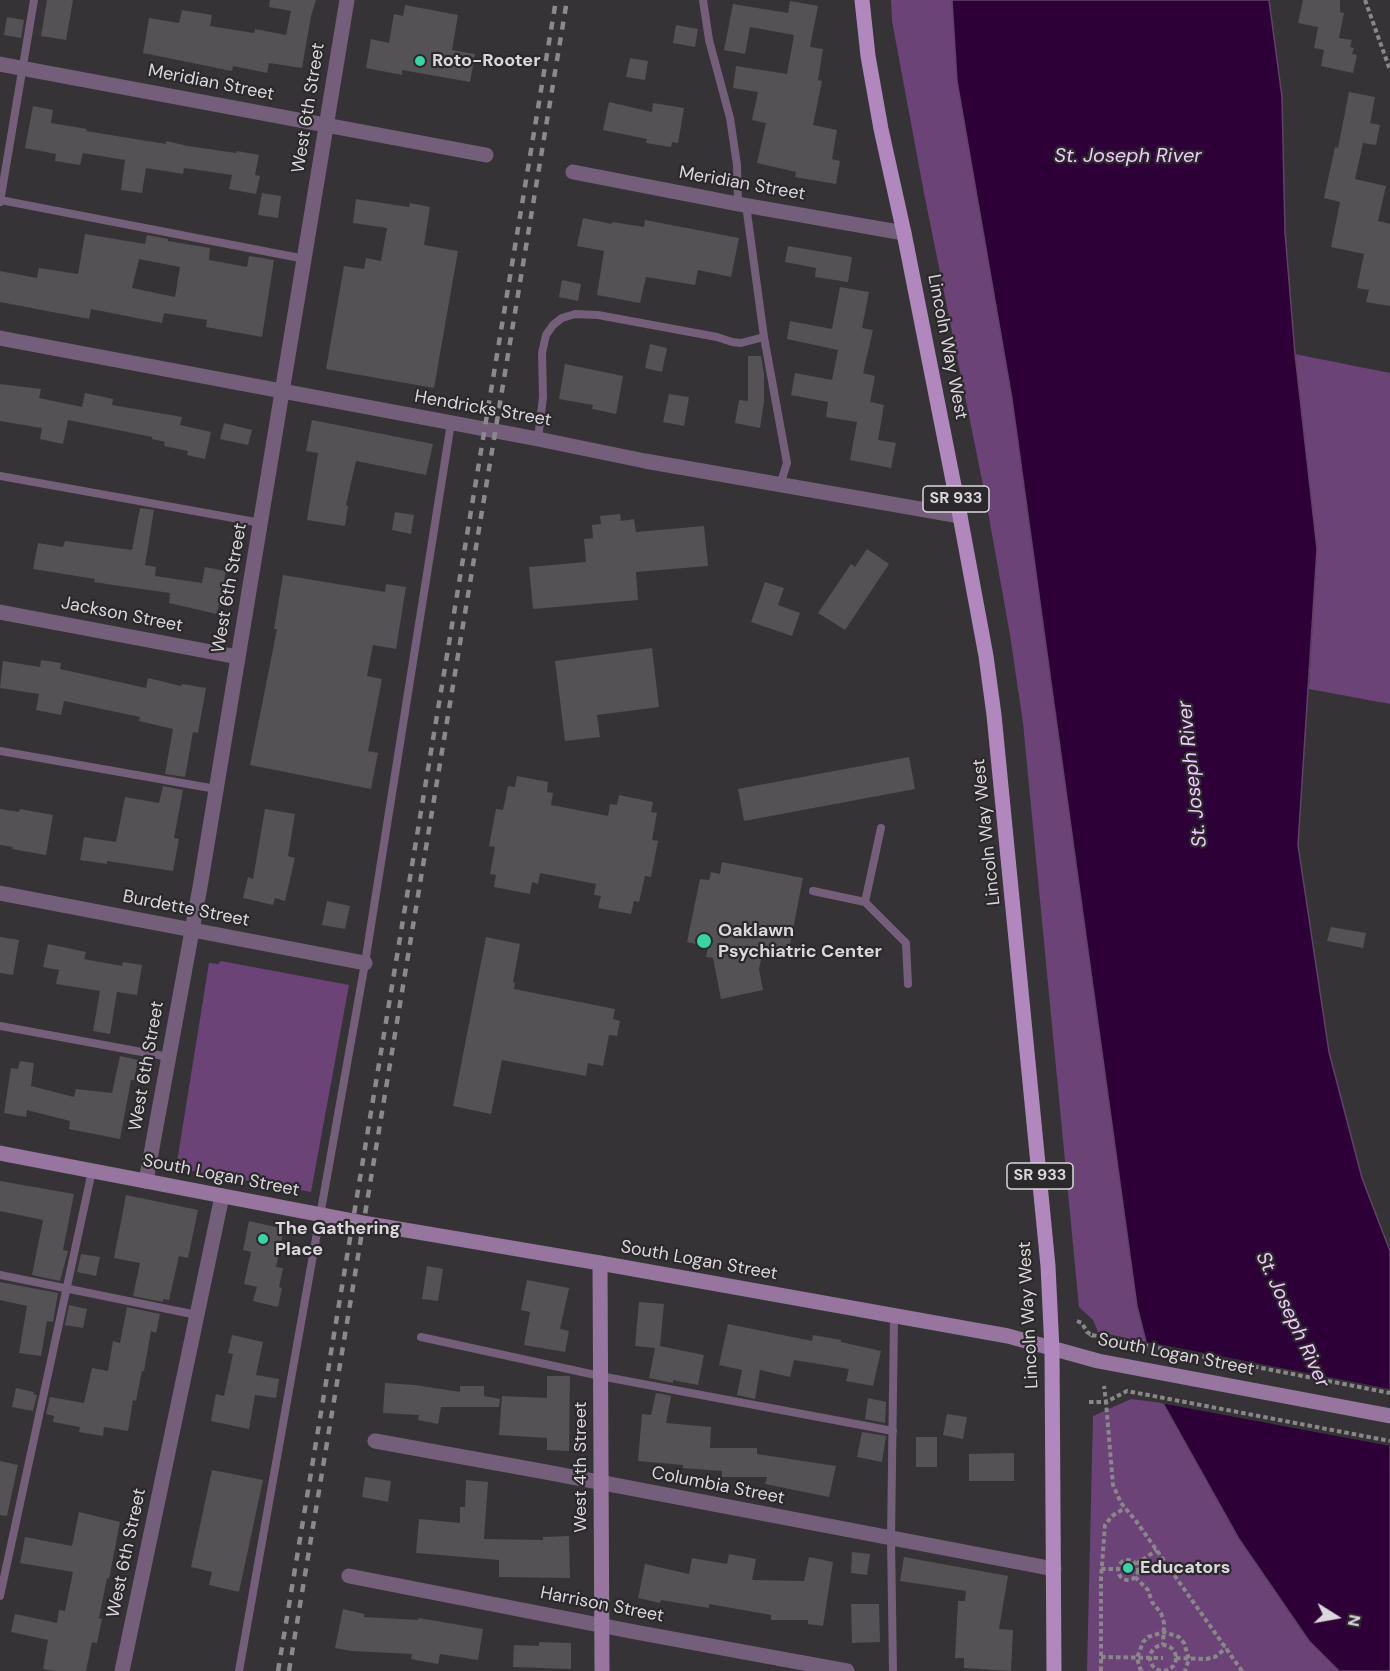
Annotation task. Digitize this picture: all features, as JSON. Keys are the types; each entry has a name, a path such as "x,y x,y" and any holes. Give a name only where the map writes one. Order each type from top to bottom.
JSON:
{"main road":[{"name":"Lincoln Way West","path":"862,0 868,56 881,129 904,233 986,656 1000,768 1048,1266 1052,1350 1054,1671"}],"street":[{"name":"West 6th Street","path":"146,1181 216,789 347,0"},
{"name":"Meridian Street","path":"0,64 486,155"},
{"name":"Meridian Street","path":"573,172 904,233"},
{"name":"Hendricks Street","path":"0,338 780,485 960,516"},
{"name":"Jackson Street","path":"0,612 238,657"},
{"name":"Burdette Street","path":"0,893 365,963"},
{"name":"South Logan Street","path":"0,1153 320,1215 1010,1337 1098,1361 1390,1416"},
{"name":"West 6th Street","path":"122,1671 222,1196"},
{"name":"West 4th Street","path":"600,1263 602,1671"},
{"name":"Columbia Street","path":"375,1441 1054,1569"},
{"name":"Harrison Street","path":"349,1576 847,1671"}],"lane":[{"path":"34,0 0,201 304,259"},
{"path":"703,0 709,40 730,118 742,204 787,463 780,485"},
{"path":"538,438 543,396 542,353 546,335 562,318 575,314 598,315 741,343 764,337"},
{"path":"239,1671 365,963 451,423"},
{"path":"0,477 261,523"},
{"path":"0,751 216,789"},
{"path":"865,902 881,828"},
{"path":"813,891 865,902 906,943 908,984"},
{"path":"0,1026 169,1057"},
{"path":"0,1596 92,1171"},
{"path":"0,1275 197,1316"},
{"path":"893,1671 891,1539 894,1317"},
{"path":"421,1336 600,1376 893,1431"}],"path":[{"path":"1365,0 1390,70"},
{"path":"1077,1321 1082,1323 1092,1336 1390,1393"},
{"path":"1104,1386 1113,1485 1125,1508 1242,1671"},
{"path":"1089,1401 1106,1402 1127,1390 1390,1441"},
{"path":"1101,1671 1101,1569 1105,1525 1112,1516 1125,1508"},
{"path":"1136,1564 1157,1550"},
{"path":"1130,1560 1136,1564 1138,1569 1135,1577 1130,1580 1124,1580 1119,1575 1118,1569 1123,1561 1130,1560"},
{"path":"1101,1569 1118,1569"},
{"path":"1135,1577 1148,1590 1152,1602 1161,1613 1164,1645"},
{"path":"1141,1671 1137,1658 1143,1642 1148,1637 1164,1632 1179,1637 1188,1651 1189,1659 1185,1671"},
{"path":"1164,1645 1171,1647 1176,1658 1173,1666 1162,1671 1153,1665 1150,1658 1156,1647 1164,1645"},
{"path":"1176,1658 1210,1659 1226,1648"},
{"path":"1101,1657 1163,1658"}],"shaded area":[{"path":"891,0 952,0 957,81 1012,399 1137,1306 1146,1342 1098,1332 1093,1320 1079,1307 1023,723 985,495 924,193 892,21"},
{"path":"1295,354 1390,373 1390,704 1309,689 1317,549"},
{"path":"221,961 349,985 311,1192 176,1168 209,963 218,964"},
{"path":"1131,1399 1163,1403 1239,1539 1309,1641 1339,1671 1087,1671 1093,1416"}],"water":[{"name":"St. Joseph River","path":"952,0 1269,0 1282,97 1285,232 1295,354 1317,549 1298,845 1329,1052 1362,1178 1390,1251 1390,1671 1339,1671 1309,1641 1239,1539 1163,1403 1146,1342 1137,1306 1012,399 957,81"}],"pier":[{"path":"1142,1341 1390,1389 1390,1446 1160,1403"}],"building":[{"path":"47,0 73,0 66,40 41,36"},
{"path":"270,0 316,0 302,68 269,63 267,73 233,66 232,71 143,53 149,18 179,23 182,10 212,15 210,26 254,33 255,29 286,35 291,11 269,7"},
{"path":"1303,0 1340,0 1340,12 1344,13 1339,38 1352,40 1350,47 1354,48 1352,54 1357,55 1353,73 1321,66 1324,50 1314,48 1318,27 1298,23"},
{"path":"790,1 818,6 810,47 823,49 818,80 822,81 813,125 837,130 832,159 840,161 836,184 795,177 796,172 757,163 766,123 752,120 758,92 733,88 736,66 787,74 794,35 750,27 745,54 724,50 733,4 788,13"},
{"path":"405,5 458,15 452,50 475,54 470,82 402,70 402,75 366,68 371,39 389,43 394,14 403,16"},
{"path":"7,17 24,20 21,38 4,35"},
{"path":"676,25 698,29 695,47 673,43"},
{"path":"630,58 648,61 645,80 626,77"},
{"path":"1349,92 1375,97 1370,123 1380,125 1376,145 1363,143 1355,179 1386,186 1378,221 1390,224 1390,306 1366,302 1369,290 1357,288 1364,254 1331,247 1340,202 1324,198 1335,147 1338,148"},
{"path":"609,102 652,112 653,103 684,108 678,143 672,142 671,147 646,143 647,139 603,130"},
{"path":"33,106 53,110 51,123 87,129 86,131 166,144 166,141 259,155 255,175 260,176 256,194 229,189 232,175 184,168 183,174 146,168 142,193 121,190 125,160 83,153 80,165 55,161 56,154 25,148"},
{"path":"262,193 281,196 278,218 258,215"},
{"path":"356,199 409,207 410,203 430,207 424,245 458,251 434,388 326,369 344,266 364,269 366,258 381,261 387,228 353,223"},
{"path":"583,218 644,227 645,220 739,238 731,277 698,270 695,285 646,277 640,303 597,295 604,251 577,246"},
{"path":"85,234 145,244 147,235 168,239 168,241 210,248 209,260 247,267 249,256 274,260 262,337 206,327 207,320 164,313 162,323 91,309 89,319 0,302 0,271 37,278 39,268 78,274","holes":["139,259 180,267 175,297 132,288"]},
{"path":"788,246 852,257 848,282 815,277 816,268 785,262"},
{"path":"562,280 581,284 578,301 559,297"},
{"path":"840,287 869,292 862,328 873,330 863,373 875,376 870,402 884,405 878,440 896,443 891,468 850,460 857,422 826,417 828,402 791,395 795,373 832,380 838,350 787,339 790,321 832,329"},
{"path":"650,344 667,348 662,372 645,368"},
{"path":"748,356 761,356 764,374 764,402 760,428 735,423 739,400 748,401"},
{"path":"565,364 623,376 616,414 592,409 593,405 559,399"},
{"path":"0,384 41,389 39,398 82,407 85,393 113,399 112,405 182,417 180,425 211,432 205,459 187,455 188,451 164,446 165,442 152,439 152,437 68,420 63,444 40,439 42,428 0,421"},
{"path":"669,394 689,397 684,426 663,422"},
{"path":"312,420 433,444 426,475 356,461 346,505 348,506 345,526 307,520 318,453 306,451"},
{"path":"224,423 252,430 248,445 220,439"},
{"path":"140,508 154,510 145,565 156,567 155,576 202,583 205,567 226,571 217,614 169,603 170,593 94,582 95,579 33,569 38,543 63,547 65,541 132,550"},
{"path":"395,512 414,515 411,534 392,530"},
{"path":"620,514 621,521 634,519 636,532 704,526 708,566 636,572 638,600 533,609 529,567 586,562 584,539 593,538 592,525 601,524 600,516"},
{"path":"867,549 889,564 845,630 818,613 851,564 855,567"},
{"path":"283,575 385,592 386,584 406,587 396,649 373,645 367,676 382,679 368,751 378,753 371,789 250,765 277,629 274,629"},
{"path":"765,582 784,588 778,605 800,613 792,636 751,622"},
{"path":"652,648 659,707 597,715 600,737 565,741 555,661"},
{"path":"41,660 61,663 60,669 146,688 148,678 181,686 182,684 206,688 198,733 193,732 185,777 165,774 173,729 139,721 140,717 64,701 61,715 36,710 39,694 0,688 3,661 40,667"},
{"path":"909,757 915,789 744,821 738,789"},
{"path":"517,776 548,782 547,792 553,793 551,805 608,816 610,804 617,805 619,795 653,802 651,812 657,813 652,840 658,841 651,877 645,876 639,902 634,901 631,914 598,908 601,896 594,895 596,884 540,873 538,884 532,882 530,894 494,887 496,875 490,874 495,847 489,846 496,809 503,810 508,786 515,787"},
{"path":"163,786 183,790 174,838 179,839 173,871 107,861 107,864 80,860 84,837 116,842 125,797 159,803"},
{"path":"0,809 19,812 20,809 53,815 46,855 0,845"},
{"path":"265,809 295,814 288,856 295,858 285,901 275,898 273,905 243,898 248,877 253,879"},
{"path":"722,862 803,878 788,955 763,950 759,969 763,990 721,999 713,958 706,957 708,947 687,942 700,879 709,880 711,872 720,874"},
{"path":"327,901 350,906 345,929 322,925"},
{"path":"1331,927 1366,933 1363,948 1327,941"},
{"path":"0,937 19,940 13,975 0,973"},
{"path":"486,937 520,944 513,982 515,983 514,989 615,1009 613,1019 620,1021 617,1036 609,1035 603,1066 588,1063 586,1076 502,1060 491,1114 453,1106"},
{"path":"48,944 86,952 84,959 122,966 123,962 142,965 137,995 117,992 110,1034 93,1031 100,991 56,984 59,970 43,967"},
{"path":"120,1056 138,1060 134,1080 131,1080 120,1139 69,1129 70,1121 27,1110 26,1117 4,1113 11,1068 18,1069 20,1061 34,1063 31,1086 74,1097 76,1089 112,1093"},
{"path":"0,1181 74,1194 63,1250 68,1251 60,1281 32,1275 43,1220 0,1211"},
{"path":"126,1195 198,1210 188,1258 179,1256 169,1300 163,1299 163,1302 133,1296 140,1263 114,1258"},
{"path":"249,1221 284,1229 276,1267 283,1268 278,1307 253,1301 257,1287 244,1284 251,1252 243,1250"},
{"path":"81,1254 100,1257 96,1276 77,1272"},
{"path":"427,1266 443,1269 438,1301 422,1299"},
{"path":"527,1280 569,1288 560,1329 569,1331 565,1352 524,1345 530,1312 521,1310"},
{"path":"0,1282 58,1293 53,1322 47,1321 41,1356 19,1353 27,1306 0,1300"},
{"path":"639,1302 664,1304 660,1346 704,1355 698,1385 649,1378 655,1348 635,1346"},
{"path":"69,1305 87,1309 83,1328 65,1325"},
{"path":"127,1307 160,1314 156,1333 151,1331 144,1371 142,1371 136,1401 133,1400 128,1431 104,1427 103,1436 79,1432 80,1427 53,1422 54,1416 46,1414 50,1397 84,1403 92,1368 108,1371 113,1341 120,1343"},
{"path":"728,1324 812,1341 813,1335 881,1351 873,1386 846,1381 849,1369 794,1360 790,1377 760,1370 755,1399 737,1395 742,1370 719,1365"},
{"path":"232,1335 263,1342 256,1375 279,1379 276,1398 255,1395 249,1429 211,1421 216,1394 224,1396 233,1354 228,1353"},
{"path":"547,1376 570,1376 569,1451 547,1450 547,1438 499,1435 502,1396 547,1398"},
{"path":"385,1383 460,1392 460,1386 484,1386 484,1396 500,1399 499,1407 441,1407 438,1424 418,1420 419,1415 383,1413"},
{"path":"16,1388 34,1392 33,1394 37,1395 33,1411 12,1407"},
{"path":"656,1393 671,1396 666,1423 711,1427 710,1448 757,1448 757,1454 836,1466 829,1497 765,1484 767,1477 722,1477 722,1471 638,1461 642,1414 651,1415"},
{"path":"868,1398 886,1402 885,1423 865,1419"},
{"path":"947,1414 967,1417 963,1439 943,1435"},
{"path":"862,1432 886,1436 882,1462 857,1457"},
{"path":"916,1437 937,1437 937,1467 916,1467"},
{"path":"1014,1453 1014,1481 969,1481 969,1454"},
{"path":"0,1461 18,1465 7,1516 0,1515"},
{"path":"212,1470 263,1480 239,1592 209,1585 212,1572 191,1567"},
{"path":"365,1477 391,1481 388,1502 362,1497"},
{"path":"466,1480 488,1482 484,1539 543,1540 543,1537 569,1536 570,1578 499,1577 499,1560 416,1553 419,1519 460,1523 460,1507 465,1507"},
{"path":"79,1512 120,1522 99,1618 102,1619 97,1643 92,1642 86,1671 43,1669 48,1640 11,1632 15,1614 57,1623 59,1610 65,1611 73,1572 20,1563 25,1537 72,1546"},
{"path":"852,1552 870,1554 867,1575 851,1573"},
{"path":"729,1554 756,1559 752,1580 804,1581 809,1557 833,1562 823,1626 808,1624 808,1620 771,1620 771,1615 709,1604 709,1608 661,1600 660,1603 638,1598 645,1564 689,1574 692,1558 727,1564"},
{"path":"904,1557 1008,1576 999,1629 1013,1630 1011,1671 964,1668 964,1658 955,1658 958,1601 965,1601 966,1591 900,1581"},
{"path":"851,1604 879,1604 880,1642 852,1643"},
{"path":"343,1609 364,1614 364,1617 418,1620 419,1618 483,1629 478,1660 440,1654 438,1664 411,1659 412,1654 335,1648"},
{"path":"539,1642 571,1643 571,1669 513,1667 514,1645 539,1646"}],"railway":[{"path":"278,1671 556,0"},
{"path":"289,1671 567,0"}],"place":[{"name":"Roto-Rooter","path":"420,61"},
{"name":"Oaklawn Psychiatric Center","path":"704,941"},
{"name":"The Gathering Place","path":"263,1239"},
{"name":"Educators","path":"1128,1568"}]}
